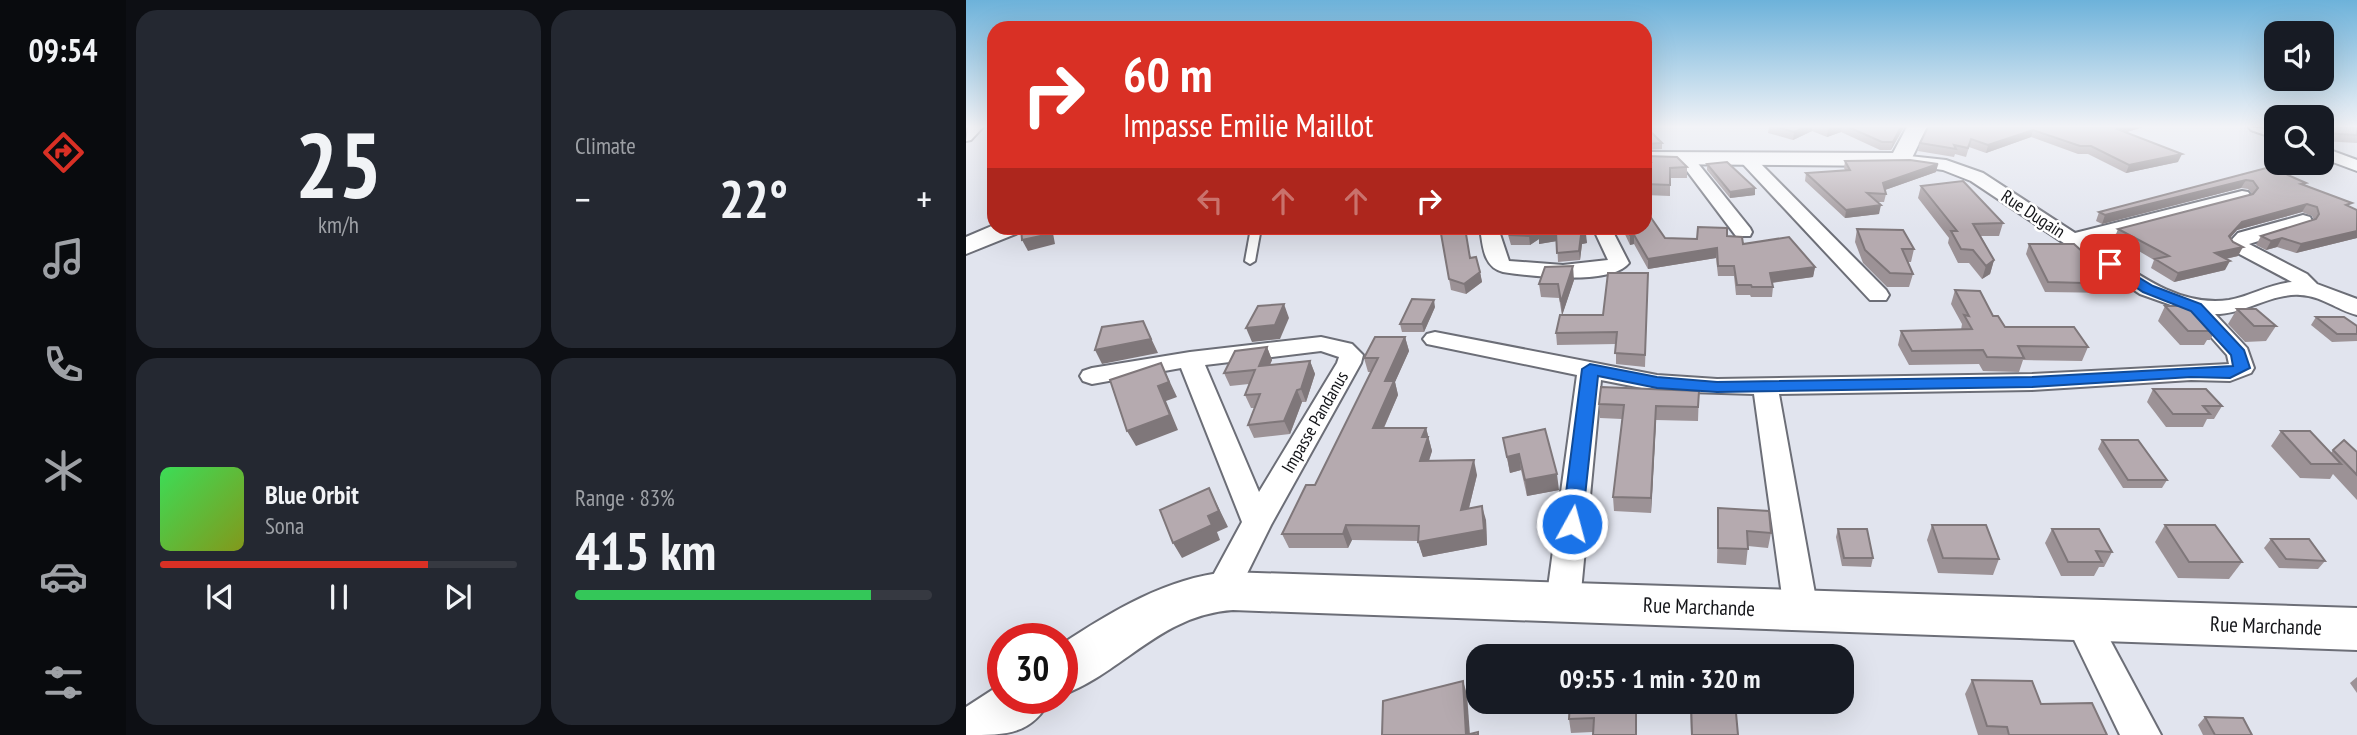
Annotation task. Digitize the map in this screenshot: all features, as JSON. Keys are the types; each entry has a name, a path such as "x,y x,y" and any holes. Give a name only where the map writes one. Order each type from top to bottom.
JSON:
{"main road":[{"path":"966,246 992,235"},
{"name":"Rue Marchande","path":"1078,661 1116,635 1158,612 1221,592 1269,591 2357,629"},
{"path":"972,735 1002,714"}],"street":[{"path":"1688,161 1743,232"},
{"path":"1749,161 1878,295"},
{"name":"Rue Dugain","path":"1927,161 1964,170 2148,289 2196,307 2233,306 2283,289 2310,290 2357,308"},
{"path":"2072,239 2242,196"},
{"path":"2303,221 2245,237 2237,245 2300,278 2310,290"},
{"path":"1491,235 1497,262 1503,266 1603,269 1619,263 1605,235"},
{"path":"1436,339 1685,386 2032,382 2191,372 2230,373 2242,368 2239,354 2196,307"},
{"name":"Impasse Pandanus","path":"1092,376 1190,359 1321,344 1345,349 1350,355 1349,363 1257,522 1221,592"},
{"path":"1190,359 1257,522"},
{"path":"1563,602 1590,369"},
{"path":"1765,386 1801,610"},
{"path":"2082,621 2141,735"}],"lane":[{"path":"1250,261 1255,235"}],"building":[{"path":"1652,161 1681,161 1687,167 1670,168 1670,185 1652,184"},
{"path":"1845,161 1919,161 1938,164 1883,183 1886,194 1867,193 1881,205 1846,210 1806,173 1850,170"},
{"path":"2122,161 2147,161 2129,165"},
{"path":"1727,162 1755,188 1730,192 1707,164"},
{"path":"2264,169 2264,175 2288,175 2306,183 2301,184 2352,203 2346,205 2357,210 2357,231 2301,244 2282,238 2271,241 2261,236 2316,219 2319,214 2317,207 2307,204 2242,222 2229,236 2233,242 2243,247 2215,253 2230,261 2178,273 2155,259 2169,256 2118,229 2253,194 2258,188 2253,181 2246,180 2105,215 2099,212"},
{"path":"1963,181 2003,223 1973,224 1994,260 1986,266 1973,250 1961,249 1951,231 1957,231 1921,186"},
{"path":"1652,219 1665,238 1697,239 1698,227 1727,228 1727,236 1742,237 1743,244 1789,237 1815,267 1770,273 1773,287 1752,287 1737,285 1734,266 1718,266 1717,248 1648,259 1634,235 1652,235"},
{"path":"1857,229 1903,230 1914,249 1902,249 1913,274 1890,273 1865,250"},
{"path":"1022,235 1045,235 1022,240"},
{"path":"1441,235 1466,235 1470,258 1476,257 1480,272 1464,284 1449,279"},
{"path":"1556,235 1581,235 1579,251 1557,253"},
{"path":"2029,244 2074,244 2096,264 2103,264 2119,284 2048,282"},
{"path":"1573,266 1561,302 1558,284 1539,284 1545,267"},
{"path":"1608,273 1648,273 1645,355 1615,353 1617,332 1556,333 1560,315 1603,315"},
{"path":"1955,290 1980,291 1993,316 1998,316 2005,327 2074,327 2088,347 2018,346 2024,358 1987,357 1983,350 1912,351 1901,331 1972,329 1964,315 1969,316"},
{"path":"1412,299 1434,300 1422,324 1400,324"},
{"path":"1284,304 1275,325 1246,328 1258,306"},
{"path":"2165,306 2196,306 2204,310 2218,326 2207,325 2212,331 2188,331"},
{"path":"2237,309 2256,309 2276,326 2254,326"},
{"path":"2316,317 2344,317 2357,326 2357,334 2337,334"},
{"path":"1143,321 1151,339 1095,350 1102,327"},
{"path":"1375,337 1405,337 1385,381 1394,381 1373,428 1426,428 1422,437 1428,437 1420,461 1474,460 1461,510 1482,506 1484,530 1418,542 1419,526 1346,525 1343,534 1282,534 1306,485 1315,485 1378,358 1364,358"},
{"path":"1267,347 1259,366 1310,361 1301,389 1297,390 1284,421 1248,425 1260,394 1245,395 1255,370 1224,373 1235,351"},
{"path":"1161,363 1169,382 1158,386 1170,415 1127,431 1110,380"},
{"path":"1601,387 1699,391 1698,407 1656,406 1651,498 1613,497 1624,405 1599,404"},
{"path":"2153,389 2206,389 2222,406 2203,406 2210,414 2173,414"},
{"path":"1545,429 1557,474 1525,480 1519,454 1507,457 1503,438"},
{"path":"2281,431 2310,431 2341,464 2311,464"},
{"path":"2102,440 2138,440 2167,480 2128,480"},
{"path":"2344,440 2357,452 2357,475 2333,450"},
{"path":"1209,488 1219,511 1208,516 1212,525 1173,543 1160,510"},
{"path":"1718,508 1769,511 1771,533 1747,531 1748,549 1718,548"},
{"path":"1932,525 1986,525 1999,559 1943,558"},
{"path":"2165,525 2215,525 2242,562 2189,562"},
{"path":"1838,529 1867,529 1873,558 1844,558"},
{"path":"2052,529 2099,529 2112,552 2096,551 2102,562 2068,562"},
{"path":"2271,539 2309,539 2325,561 2286,559"},
{"path":"1972,680 2032,681 2041,704 2092,703 2107,735 2009,735 2007,727 1987,726"},
{"path":"1463,681 1466,735 1382,735 1383,701"},
{"path":"1569,714 1636,714 1636,735 1593,735 1594,718 1569,719"},
{"path":"1691,714 1736,714 1738,735 1692,735"},
{"path":"2205,717 2243,718 2252,735 2215,735"}],"route":[{"path":"1572,524 1590,369 1657,383 1717,387 2032,382 2191,372 2230,373 2242,368 2239,354 2196,307 2171,300 2148,289 2110,264"}]}
